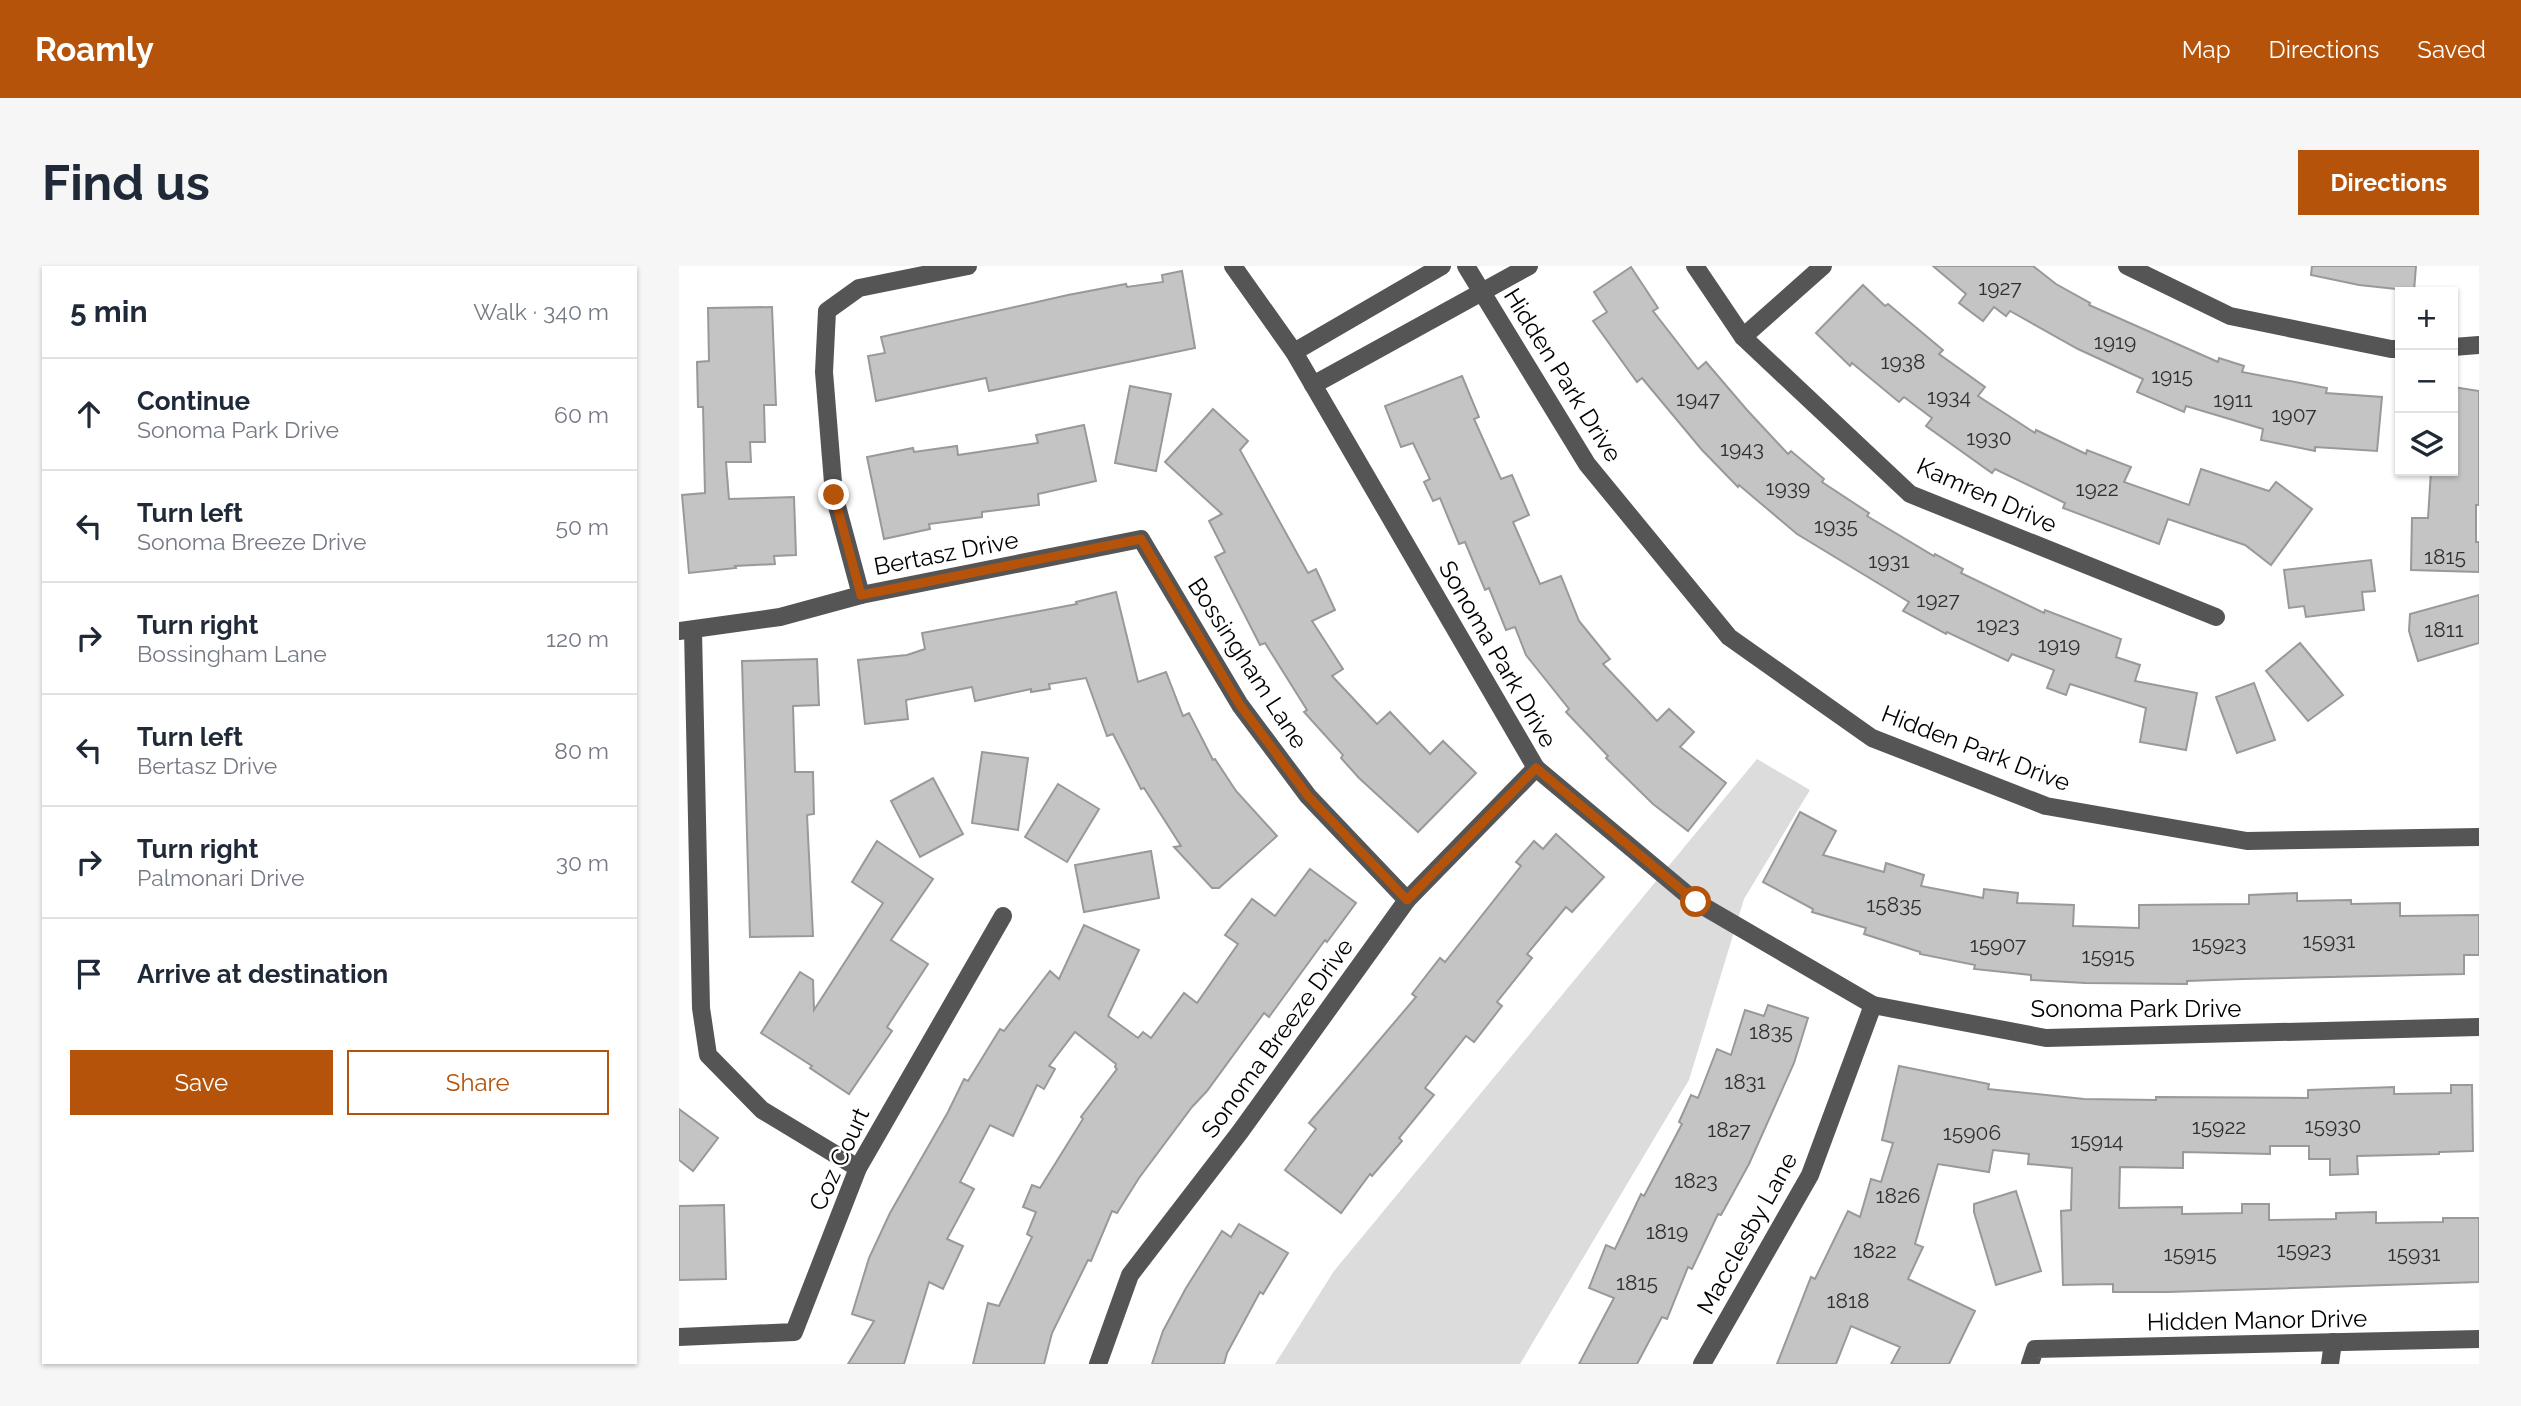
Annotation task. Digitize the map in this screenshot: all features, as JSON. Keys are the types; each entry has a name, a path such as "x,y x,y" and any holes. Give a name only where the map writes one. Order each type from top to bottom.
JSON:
{"street":[{"path":"861,595 834,495 824,372 827,311 859,288 968,266"},
{"name":"Sonoma Park Drive","path":"1233,266 1294,352 1536,768 1696,902 1873,1005 2046,1038 2479,1027"},
{"path":"1294,352 1442,266"},
{"name":"Hidden Park Drive","path":"1466,266 1587,464 1729,637 1872,738 2046,806 2247,841 2479,837"},
{"path":"1313,385 1529,266"},
{"name":"Kamren Drive","path":"1695,266 1743,337 1910,494 2217,617"},
{"path":"1743,337 1823,266"},
{"path":"2127,266 2230,316 2395,349"},
{"path":"2458,347 2479,345"},
{"name":"Bertasz Drive","path":"686,631 780,617 861,595 1141,539"},
{"name":"Bossingham Lane","path":"1141,539 1240,705 1308,796 1407,900"},
{"path":"686,631 701,1009 708,1055 762,1110 858,1168"},
{"name":"Sonoma Breeze Drive","path":"1098,1364 1130,1275 1240,1132 1407,900 1536,768"},
{"name":"Coz Court","path":"679,1337 794,1332 858,1168 1003,916"},
{"name":"Macclesby Lane","path":"1702,1364 1810,1175 1873,1005"},
{"name":"Hidden Manor Drive","path":"2033,1357 2333,1342 2479,1339"},
{"path":"2330,1364 2333,1342"}],"shaded area":[{"path":"1757,759 1810,790 1744,899 1689,1080 1520,1364 1275,1364 1334,1271"}],"building":[{"path":"1933,266 2033,266 2056,284 2090,303 2089,305 2218,362 2219,358 2244,366 2242,372 2327,388 2326,393 2382,397 2377,451 2315,447 2315,451 2261,440 2263,429 2186,406 2184,412 2137,392 2143,379 2078,349 2010,311 2006,316 1994,307 1983,321 1959,303 1966,294"},
{"path":"2312,266 2416,266 2414,287 2395,289 2311,275"},
{"path":"1631,267 1658,308 1653,311 1698,369 1706,362 1788,454 1791,451 1824,479 1822,482 1869,513 1867,516 1934,556 1935,554 1963,569 1961,573 2044,613 2045,610 2121,639 2116,657 2140,665 2135,681 2197,693 2186,750 2140,742 2146,708 2070,684 2066,695 2047,688 2054,670 2012,654 2008,661 1947,632 1946,634 1903,611 1909,602 1797,534 1739,485 1738,487 1702,450 1642,378 1637,382 1593,321 1607,312 1594,292"},
{"path":"1182,271 1195,348 989,391 986,378 876,401 868,356 885,353 881,337 1068,295 1126,284 1127,287 1163,282 1162,275"},
{"path":"1863,285 1885,306 1888,304 1943,350 1939,354 1985,387 1978,396 2035,433 2036,430 2086,454 2087,450 2131,467 2124,482 2189,505 2201,469 2269,491 2276,482 2312,509 2271,565 2245,545 2168,519 2159,544 2063,508 2065,503 1995,469 1992,473 1926,426 1932,418 1904,397 1899,402 1852,363 1850,366 1816,333"},
{"path":"772,307 776,405 764,405 765,442 750,442 751,462 726,462 729,499 794,497 796,555 774,556 775,564 735,566 736,568 689,573 682,495 705,493 703,407 698,407 697,362 709,361 708,308"},
{"path":"1462,376 1479,417 1474,419 1501,479 1512,475 1529,515 1513,522 1540,584 1561,576 1579,621 1610,659 1603,664 1657,721 1669,709 1694,732 1680,747 1726,783 1688,831 1653,804 1606,758 1608,756 1566,712 1569,709 1526,655 1515,627 1506,630 1489,588 1485,590 1465,542 1459,544 1440,498 1433,501 1424,482 1430,479 1413,443 1401,447 1385,406"},
{"path":"1130,386 1171,394 1156,471 1115,463"},
{"path":"2458,388 2479,391 2479,505 2476,505 2476,542 2479,542 2479,572 2411,570 2412,518 2428,518 2431,476 2458,476"},
{"path":"1213,409 1248,441 1240,450 1308,573 1316,569 1335,610 1312,621 1343,669 1332,676 1377,724 1390,712 1430,754 1443,741 1476,773 1418,832 1359,778 1341,758 1343,755 1304,712 1307,710 1265,643 1260,645 1215,557 1225,552 1209,521 1222,514 1165,462"},
{"path":"1084,425 1096,481 1038,494 1039,505 982,512 982,517 929,524 930,529 884,539 867,457 913,448 914,452 957,446 958,455 1038,443 1036,435"},
{"path":"2371,560 2375,591 2362,592 2364,610 2306,617 2304,606 2289,608 2284,570"},
{"path":"1116,592 1138,682 1166,672 1183,716 1189,713 1213,760 1215,759 1236,791 1277,836 1219,888 1212,888 1174,847 1181,846 1144,788 1141,789 1113,734 1107,736 1086,678 1049,684 1050,689 1031,692 1031,689 975,701 972,687 906,700 908,719 865,724 858,660 907,655 925,649 922,633 1077,604 1076,602"},
{"path":"2479,595 2479,643 2418,661 2409,631 2410,614"},
{"path":"2300,643 2343,695 2308,721 2266,671"},
{"path":"817,659 819,705 793,706 795,772 813,772 814,814 807,815 813,936 750,937 742,661"},
{"path":"2254,683 2275,740 2237,753 2216,697"},
{"path":"982,752 1028,758 1018,830 972,823"},
{"path":"933,778 963,834 920,857 891,801"},
{"path":"1058,784 1099,809 1067,862 1025,837"},
{"path":"1800,812 1836,831 1823,855 1884,872 1886,863 1924,875 1921,886 1983,898 1984,889 2018,893 2017,903 2074,905 2073,926 2139,928 2139,905 2249,904 2249,895 2297,893 2297,901 2400,903 2400,916 2479,915 2479,955 2464,955 2464,974 2187,981 2187,984 2031,980 2031,975 1974,969 1975,965 1920,954 1864,934 1866,928 1812,912 1813,909 1763,882"},
{"path":"1556,834 1604,877 1572,912 1566,907 1527,954 1532,958 1497,1002 1502,1006 1474,1042 1466,1036 1425,1088 1434,1095 1399,1138 1402,1141 1372,1176 1370,1174 1341,1213 1285,1170 1316,1129 1309,1123 1416,997 1412,994 1440,958 1445,962 1521,866 1516,862 1534,841 1543,849"},
{"path":"877,841 933,879 891,940 928,964 887,1027 892,1031 849,1094 761,1033 800,972 813,980 814,1010 883,903 852,882"},
{"path":"1151,851 1159,898 1084,912 1075,865"},
{"path":"1310,869 1356,903 1327,942 1325,940 1269,1017 1264,1013 1139,1178 1117,1213 1112,1211 1091,1261 1088,1260 1052,1333 1044,1364 973,1364 988,1303 999,1306 1032,1237 1027,1234 1036,1212 1023,1207 1032,1185 1040,1188 1083,1119 1081,1117 1117,1069 1116,1064 1075,1032 1049,1066 1055,1069 1044,1089 1037,1085 1013,1136 990,1125 960,1182 974,1189 947,1239 963,1246 943,1289 929,1282 904,1364 848,1364 874,1321 852,1314 869,1258 890,1213 964,1079 968,1081 1000,1029 1004,1031 1050,971 1059,979 1084,925 1139,950 1108,1016 1138,1038 1143,1032 1151,1038 1184,993 1197,1003 1238,944 1225,935 1252,899 1275,916"},
{"path":"1768,1005 1808,1018 1794,1063 1749,1164 1721,1215 1718,1214 1692,1269 1688,1267 1667,1319 1662,1317 1637,1364 1579,1364 1614,1298 1589,1288 1606,1245 1615,1249 1641,1194 1644,1196 1682,1124 1679,1122 1691,1095 1698,1098 1717,1049 1731,1055 1745,1010 1764,1016"},
{"path":"1899,1066 1989,1084 1988,1089 2084,1099 2308,1098 2308,1090 2394,1087 2394,1094 2451,1093 2451,1085 2472,1085 2473,1151 2357,1156 2358,1174 2330,1175 2330,1159 2309,1159 2309,1146 2270,1146 2270,1154 2183,1152 2183,1168 2120,1167 2119,1208 2182,1207 2182,1214 2242,1213 2242,1204 2269,1204 2269,1220 2336,1219 2336,1213 2376,1212 2376,1223 2443,1222 2443,1218 2479,1218 2479,1282 2168,1292 2113,1292 2113,1284 2063,1285 2061,1211 2071,1210 2072,1168 2028,1164 2029,1154 1993,1150 1989,1172 1938,1164 1915,1244 1923,1247 1908,1279 1975,1311 1949,1364 1891,1364 1900,1347 1851,1326 1836,1364 1777,1364 1811,1277 1815,1279 1848,1211 1860,1217 1871,1179 1881,1182 1893,1143 1882,1140"},
{"path":"679,1109 718,1138 693,1171 679,1160"},
{"path":"2016,1191 2041,1271 1996,1285 1974,1204"},
{"path":"724,1205 726,1279 679,1280 679,1206"},
{"path":"1239,1224 1288,1253 1263,1294 1260,1292 1227,1353 1224,1364 1152,1364 1163,1331 1186,1288 1222,1231 1231,1237"}],"route":[{"path":"834,495 861,595 1141,539 1240,705 1308,796 1407,900 1536,768 1696,902"}]}
